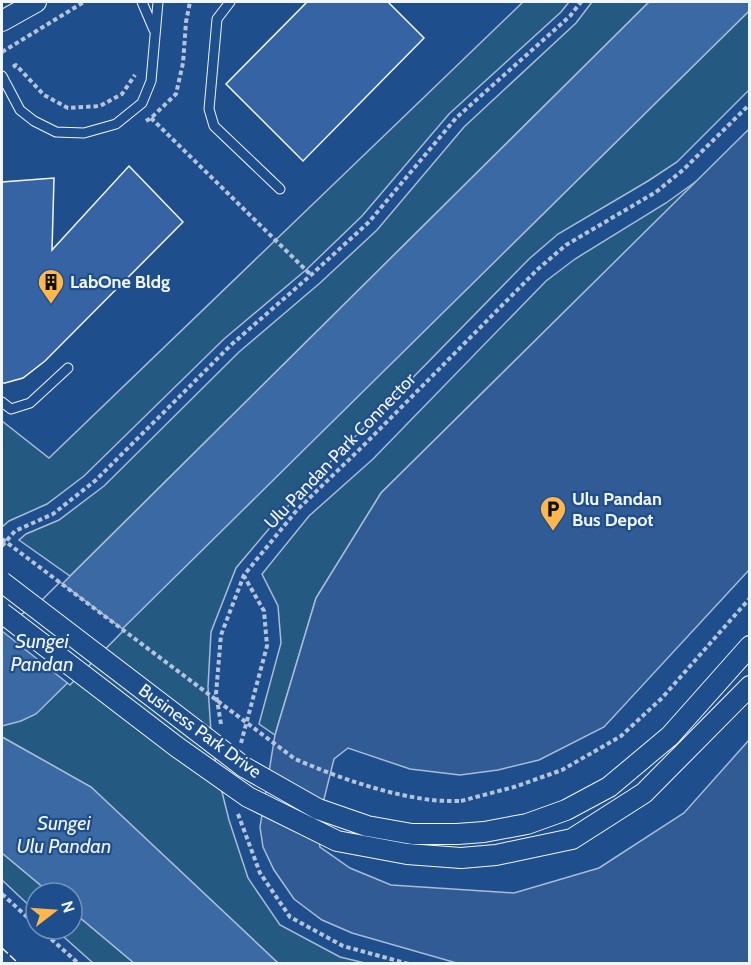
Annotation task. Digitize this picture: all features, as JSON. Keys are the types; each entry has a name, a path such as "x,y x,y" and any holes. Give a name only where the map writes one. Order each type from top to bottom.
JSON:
{"street":[{"path":"2,21 36,2"},
{"name":"Business Park Drive","path":"2,582 244,767 318,809 367,826 412,834 484,832 527,824 566,810 609,787 670,736 750,646"},
{"name":"Business Park Drive","path":"2,613 177,747 248,797 337,841 407,854 460,858 496,855 572,839 644,793 750,686"}],"lane":[{"path":"142,2 155,32"},
{"path":"5,73 13,99 20,110 33,121 56,132 84,133 116,124 142,103 151,81 158,2"},
{"path":"230,2 217,19 209,109 214,126 280,189"},
{"path":"2,103 13,99"},
{"path":"2,402 11,409 30,403 68,368"}],"path":[{"path":"2,52 84,2"},
{"path":"2,546 15,531 52,514 96,480 231,345 369,222 456,118 570,16 581,2"},
{"path":"5,73 16,65 44,94 68,108 100,106 122,94 140,67"},
{"name":"Ulu Pandan Park Connector","path":"222,728 216,694 221,635 244,575 297,510 538,269 566,245 656,192 683,170 750,104"},
{"path":"151,118 311,275"},
{"path":"2,539 296,759 332,775 385,791 426,799 461,801 514,787 562,770 621,736 662,698 750,598"},
{"path":"240,749 267,646 264,611 244,575"},
{"path":"236,807 260,873 290,917 343,946 409,963"},
{"path":"2,894 24,914"},
{"path":"54,941 79,963"}],"shaded area":[{"path":"523,2 569,2 561,12 449,114 362,216 307,269 224,339 84,476 47,504 9,521 2,527 2,421 49,458"},
{"path":"592,2 649,2 70,576 19,540 26,534 59,520 104,486 239,352 320,283 377,230 464,127 576,23"},
{"path":"749,11 749,90 677,162 558,234 529,259 294,499 236,568 211,632 208,687 217,772 229,820 248,878 280,925 340,957 365,963 278,963 91,787 2,737 2,726 36,713"},
{"name":"Ulu Pandan Bus Depot","path":"749,129 749,570 604,727 539,760 498,770 460,775 410,769 348,748 334,759 317,827 320,847 350,868 391,885 514,893 599,868 684,813 749,740 749,963 460,964 352,933 322,920 294,899 274,870 263,847 260,827 275,735 316,598 381,493"},
{"path":"698,180 381,493 316,598 275,735 259,724 281,643 278,606 262,574 309,516 373,459 546,281 575,259 666,203"},
{"path":"2,853 36,881 24,881 24,901 2,880"},
{"path":"84,921 134,963 93,963 68,941 84,941"}],"water":[{"name":"Sungei Pandan","path":"649,2 749,2 749,11 36,714 2,726 2,630 41,605"},
{"name":"Sungei Ulu Pandan","path":"2,737 91,787 278,963 134,963 84,921 84,881 36,881 2,853"}],"pier":[{"path":"60,582 124,630 70,685 2,631 2,627 39,603"}],"building":[{"path":"307,2 388,2 424,38 303,161 226,84"},
{"name":"LabOne Bldg","path":"129,166 183,222 45,361 23,378 2,383 2,182 54,178 52,250"}],"fence":[{"path":"2,948 19,964"}],"place":[{"name":"LabOne Bldg","path":"51,305"},
{"name":"Ulu Pandan Bus Depot","path":"553,532"}]}
